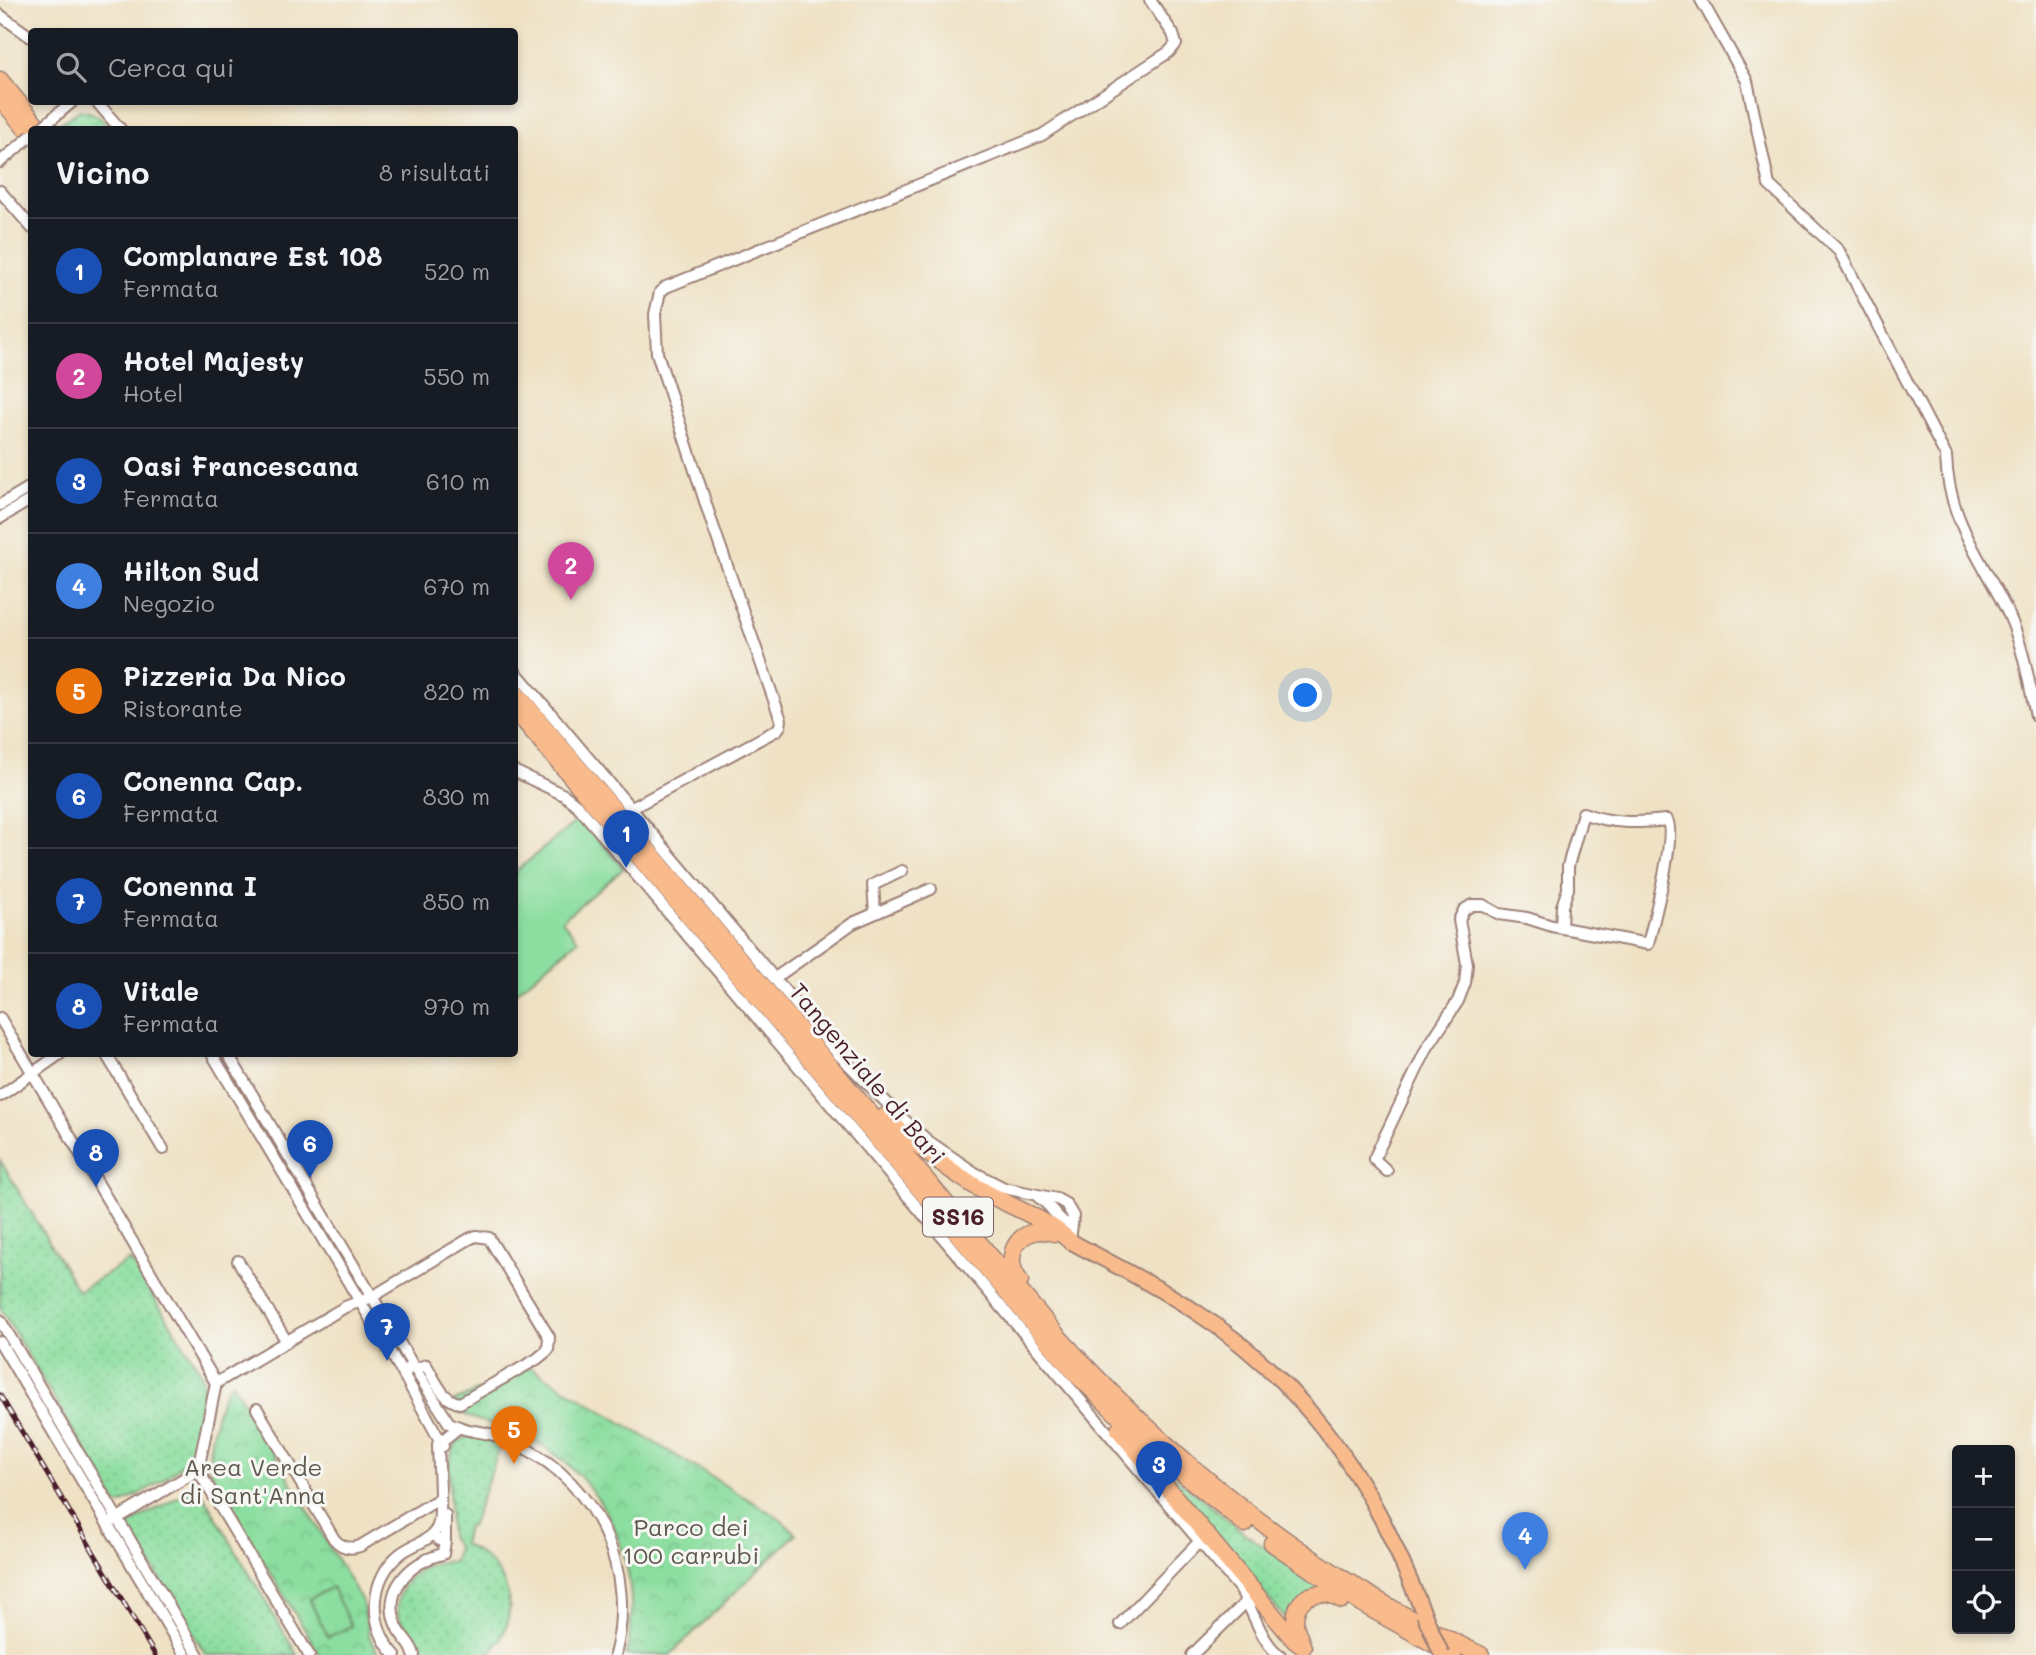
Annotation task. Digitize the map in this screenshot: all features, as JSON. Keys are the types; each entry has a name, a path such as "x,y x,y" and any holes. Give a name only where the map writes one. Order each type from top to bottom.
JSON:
{"highway":[{"path":"0,80 31,126"},
{"path":"0,98 30,126"},
{"name":"Tangenziale di Bari","path":"518,696 1056,1334 1122,1405 1161,1442 1264,1525 1362,1591 1481,1655"},
{"name":"Tangenziale di Bari","path":"518,714 1076,1374 1155,1451 1209,1497 1311,1571 1453,1655"},
{"name":"SS16","path":"844,1081 856,1086 883,1116 948,1168 983,1191 1059,1231 1070,1234"},
{"path":"1056,1334 1051,1318 1013,1270 1012,1253 1021,1239 1035,1231 1070,1234"},
{"path":"1076,1374 1285,1629 1306,1651"},
{"path":"1306,1651 1295,1626 1296,1614 1302,1603 1316,1593 1333,1595 1371,1618 1414,1633"}],"main road":[{"path":"1070,1234 1197,1312 1258,1358 1293,1393 1339,1448 1367,1492 1442,1655"}],"street":[{"path":"632,808 777,730 781,720 657,353 655,314 660,292 666,287 1042,135 1169,52 1176,44 1173,34 1150,0"},
{"path":"1701,0 1747,81 1769,185 1839,251 1946,456 1947,479 1960,526 2008,615 2024,658 2036,716"},
{"path":"0,15 28,35"},
{"path":"40,126 68,105"},
{"path":"100,105 118,126"},
{"path":"0,162 28,136"},
{"path":"0,191 28,223"},
{"path":"0,505 28,488"},
{"path":"0,518 28,501"},
{"path":"518,675 839,1055 928,1141 975,1173 1004,1188 1057,1199 1066,1204 1073,1216 1070,1234"},
{"path":"518,773 578,806 1200,1541 1248,1600 1268,1644 1280,1655"},
{"path":"1387,1171 1374,1159 1421,1059 1458,1001 1465,983 1468,964 1459,920 1464,910 1472,905 1483,905 1499,914 1527,918 1560,928 1648,944 1667,856 1671,828 1667,820 1618,822 1583,813 1568,866 1568,889 1562,906 1560,928"},
{"path":"875,913 873,885 902,871"},
{"path":"775,978 853,923 931,889"},
{"path":"0,1018 216,1383 198,1471 309,1655"},
{"path":"0,1096 56,1057"},
{"path":"108,1057 163,1149"},
{"path":"214,1057 441,1440 444,1449 443,1554 430,1557 408,1570 396,1591 394,1615 398,1628 413,1648 414,1655"},
{"path":"230,1057 449,1423 504,1438 546,1460 572,1483 596,1514 615,1554 620,1575 622,1622 615,1655"},
{"path":"259,1132 271,1125"},
{"path":"268,1146 278,1139"},
{"path":"216,1383 360,1300 372,1297 469,1239 483,1236 493,1243 549,1337 550,1343 543,1355 460,1403 446,1397 426,1365 415,1369 408,1368 404,1375"},
{"path":"238,1261 287,1342"},
{"path":"0,1320 185,1655"},
{"path":"0,1342 198,1655"},
{"path":"392,1356 399,1354 402,1347"},
{"path":"257,1409 334,1539 341,1546 360,1546 439,1499"},
{"path":"395,1655 380,1633 375,1612 376,1596 382,1577 393,1561 412,1545 429,1538 439,1524 438,1444 459,1427"},
{"path":"113,1521 198,1471"},
{"path":"429,1538 445,1541"},
{"path":"1120,1623 1200,1541"},
{"path":"1192,1655 1248,1600"},
{"path":"1286,1655 1306,1651"}],"green space":[{"path":"80,110 98,116 108,126 56,126"},
{"path":"581,817 624,868 562,920 578,940 518,990 518,870"},
{"path":"0,1160 78,1291 130,1260 199,1369 204,1389 203,1409 196,1440 189,1454 171,1474 120,1505 0,1308"},
{"name":"Parco dei 100 carrubi","path":"530,1367 779,1518 796,1534 670,1655 626,1655 631,1623 625,1559 614,1529 599,1501 579,1476 555,1454 527,1437 466,1415 448,1404"},
{"name":"Area Verde di Sant'Anna","path":"232,1383 362,1601 370,1638 379,1655 320,1655 212,1475 212,1436 222,1398"},
{"path":"469,1436 502,1442 471,1527 467,1526 463,1544 492,1564 501,1578 509,1608 507,1624 500,1640 488,1655 420,1655 417,1645 399,1618 400,1595 405,1584 421,1569 431,1564 454,1562 457,1547 450,1537 449,1460 457,1442"},
{"path":"1142,1450 1244,1533 1322,1587 1291,1625"},
{"path":"198,1486 297,1655 206,1655 127,1525"},
{"path":"332,1587 351,1626 328,1637 309,1599"}],"railway":[{"path":"0,1395 155,1655"}],"place":[{"name":"Hotel Majesty","path":"571,600"},
{"name":"Complanare Est 108","path":"626,868"},
{"name":"Conenna Cap.","path":"310,1178"},
{"name":"Vitale","path":"96,1187"},
{"name":"Conenna I","path":"387,1361"},
{"name":"Pizzeria Da Nico","path":"514,1464"},
{"name":"Oasi Francescana","path":"1159,1499"},
{"name":"Hilton Sud","path":"1525,1570"}]}
